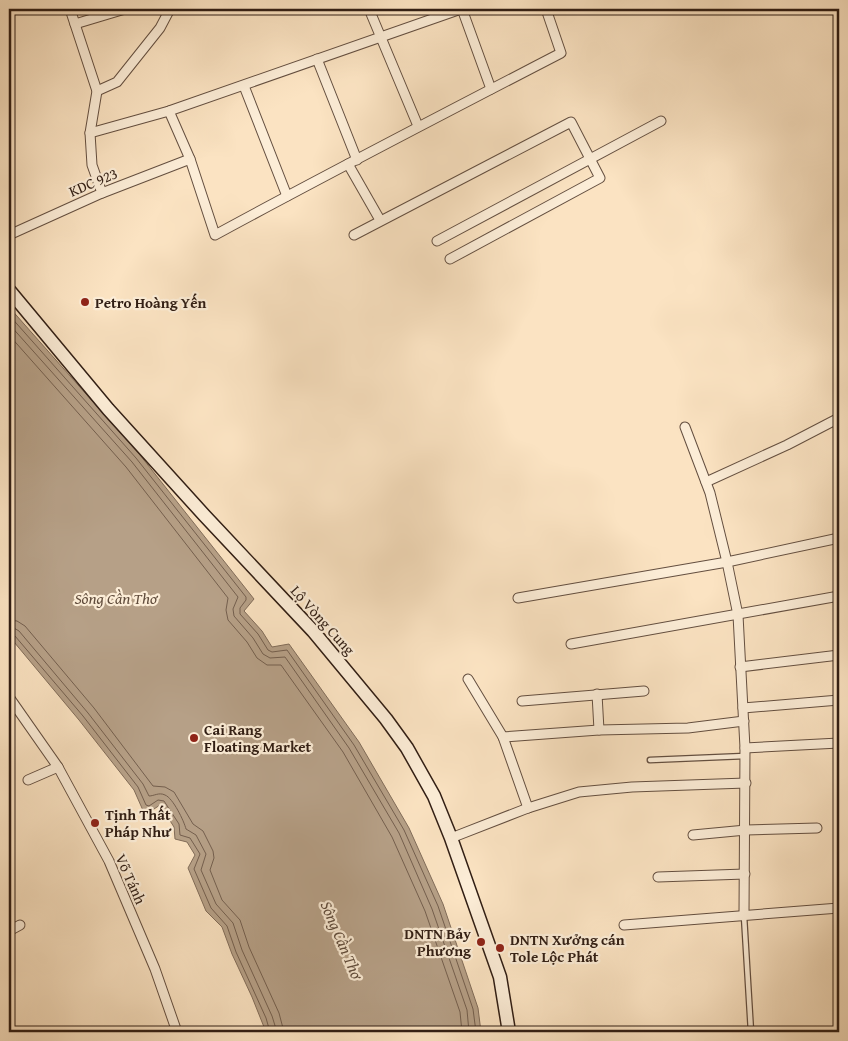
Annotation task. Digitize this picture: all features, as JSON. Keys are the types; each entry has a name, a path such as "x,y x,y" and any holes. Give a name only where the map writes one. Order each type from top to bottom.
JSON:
{"main road":[{"name":"Lộ Vòng Cung","path":"9,290 108,409 359,684 407,748 434,796 451,838 500,977 509,1032"}],"street":[{"path":"70,9 97,91 90,133 92,165 102,193"},
{"path":"75,24 125,9"},
{"path":"97,91 117,82 160,28 170,9"},
{"path":"369,9 418,126"},
{"path":"90,133 169,111 462,9 491,89"},
{"path":"169,111 190,159 215,235 418,126 561,53 546,9"},
{"path":"317,59 353,162 380,220"},
{"path":"244,86 287,196"},
{"path":"437,241 661,121"},
{"path":"354,235 571,122 600,178 450,259"},
{"name":"KDC 923","path":"9,235 102,193 190,159"},
{"path":"706,482 787,445 839,418"},
{"path":"685,427 706,482 727,562 738,615 746,783 744,914"},
{"path":"518,598 727,562 839,538"},
{"path":"571,644 839,596"},
{"path":"740,667 839,655"},
{"path":"468,679 503,737 528,808"},
{"path":"522,701 644,691"},
{"path":"597,694 599,730"},
{"name":"Võ Tánh","path":"9,697 58,767 109,862 155,969 177,1032"},
{"path":"743,708 839,700"},
{"path":"503,737 599,730 688,728 744,721"},
{"path":"745,752 839,744"},
{"path":"28,780 58,767"},
{"path":"451,838 528,808 579,792 632,787 746,783"},
{"path":"693,835 746,830 817,828"},
{"path":"658,877 745,874"},
{"path":"624,925 744,914 839,908"},
{"path":"9,931 20,925"}],"lane":[{"path":"650,760 745,752"},
{"path":"744,914 751,1032"}],"water":[{"name":"Sông Cần Thơ","path":"9,307 140,455 254,599 244,611 262,631 272,647 289,644 359,742 409,828 443,904 478,1008 481,1032 266,1032 222,927 206,911 188,868 195,855 187,842 175,839 174,827 160,805 145,815 134,790 9,636"}],"place":[{"name":"Petro Hoàng Yến","path":"85,302"},
{"name":"Cai Rang Floating Market","path":"194,738"},
{"name":"Tịnh Thất Pháp Như","path":"95,823"},
{"name":"DNTN Bảy Phương","path":"481,942"},
{"name":"DNTN Xưởng cán Tole Lộc Phát","path":"500,948"}]}
